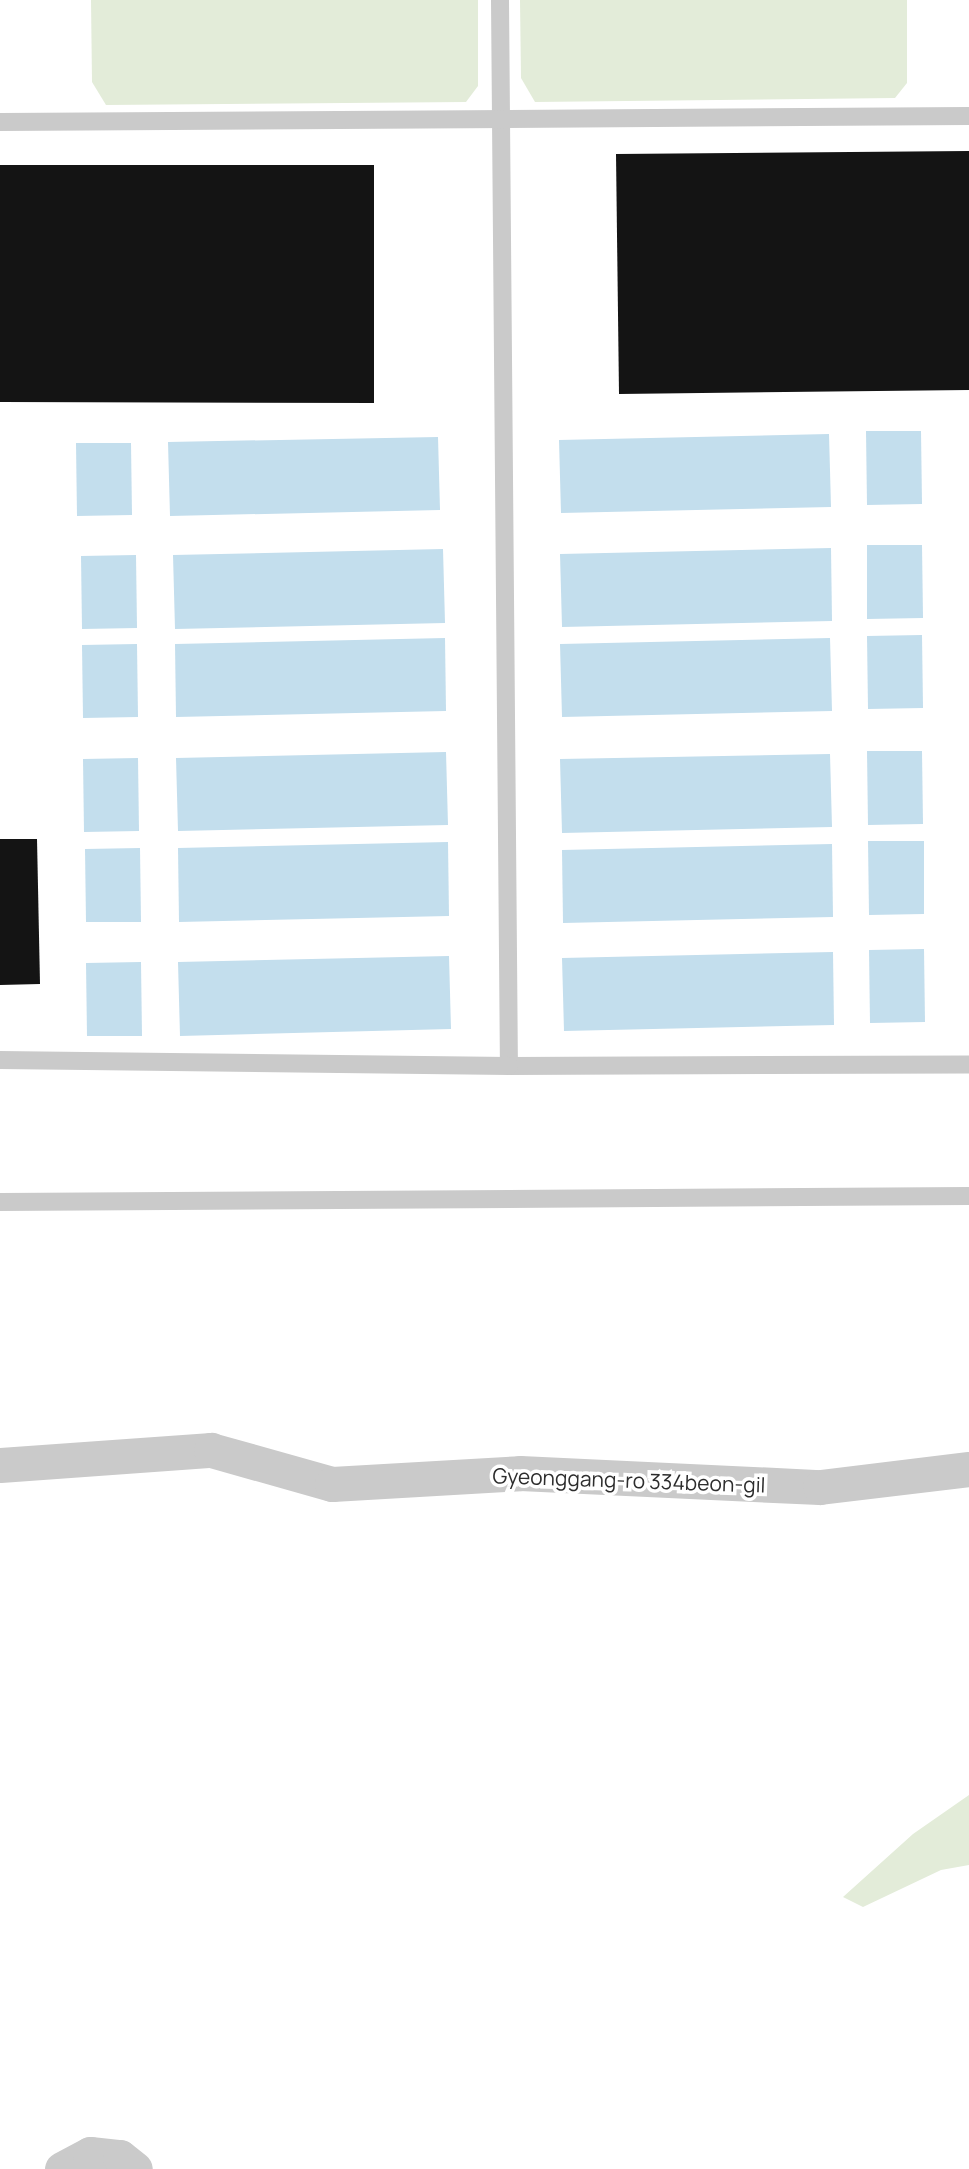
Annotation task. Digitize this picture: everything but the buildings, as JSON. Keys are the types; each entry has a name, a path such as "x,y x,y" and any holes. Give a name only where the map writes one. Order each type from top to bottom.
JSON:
{"street":[{"name":"Gyeonggang-ro 334beon-gil","path":"0,1465 211,1450 332,1484 520,1473 820,1487 969,1469"},
{"path":"62,2169 90,2154 120,2157 135,2169"}],"lane":[{"path":"500,0 509,1066"},
{"path":"0,122 969,116"},
{"path":"0,1060 509,1066 969,1063"},
{"path":"0,1202 969,1196"}],"green space":[{"path":"91,0 478,0 478,86 466,102 106,105 92,82"},
{"path":"520,0 907,0 907,83 895,98 535,102 521,78"},
{"path":"969,1795 969,1865 941,1870 863,1907 843,1897 913,1834"}],"water":[{"path":"866,431 921,431 922,504 867,505"},
{"path":"829,434 831,507 561,513 559,440"},
{"path":"438,437 440,510 170,516 168,442"},
{"path":"76,443 131,443 132,515 77,516"},
{"path":"867,545 922,545 923,618 867,619"},
{"path":"831,548 832,621 562,627 560,554"},
{"path":"443,549 445,623 175,629 173,555"},
{"path":"136,555 137,628 82,629 81,556"},
{"path":"922,635 923,708 868,709 867,636"},
{"path":"445,638 446,711 176,717 175,644"},
{"path":"830,638 832,711 562,717 560,644"},
{"path":"137,644 138,717 83,718 82,645"},
{"path":"867,751 922,751 923,824 868,825"},
{"path":"446,752 448,825 178,831 176,758"},
{"path":"830,754 832,827 562,833 560,759"},
{"path":"138,758 139,831 84,832 83,759"},
{"path":"868,841 924,841 924,914 869,915"},
{"path":"448,842 449,916 179,922 178,848"},
{"path":"832,844 833,917 563,923 562,850"},
{"path":"140,848 141,922 86,922 85,849"},
{"path":"924,949 925,1022 870,1023 869,950"},
{"path":"833,952 834,1025 564,1031 562,958"},
{"path":"449,956 451,1029 180,1036 178,962"},
{"path":"141,962 142,1036 87,1036 86,963"}]}
